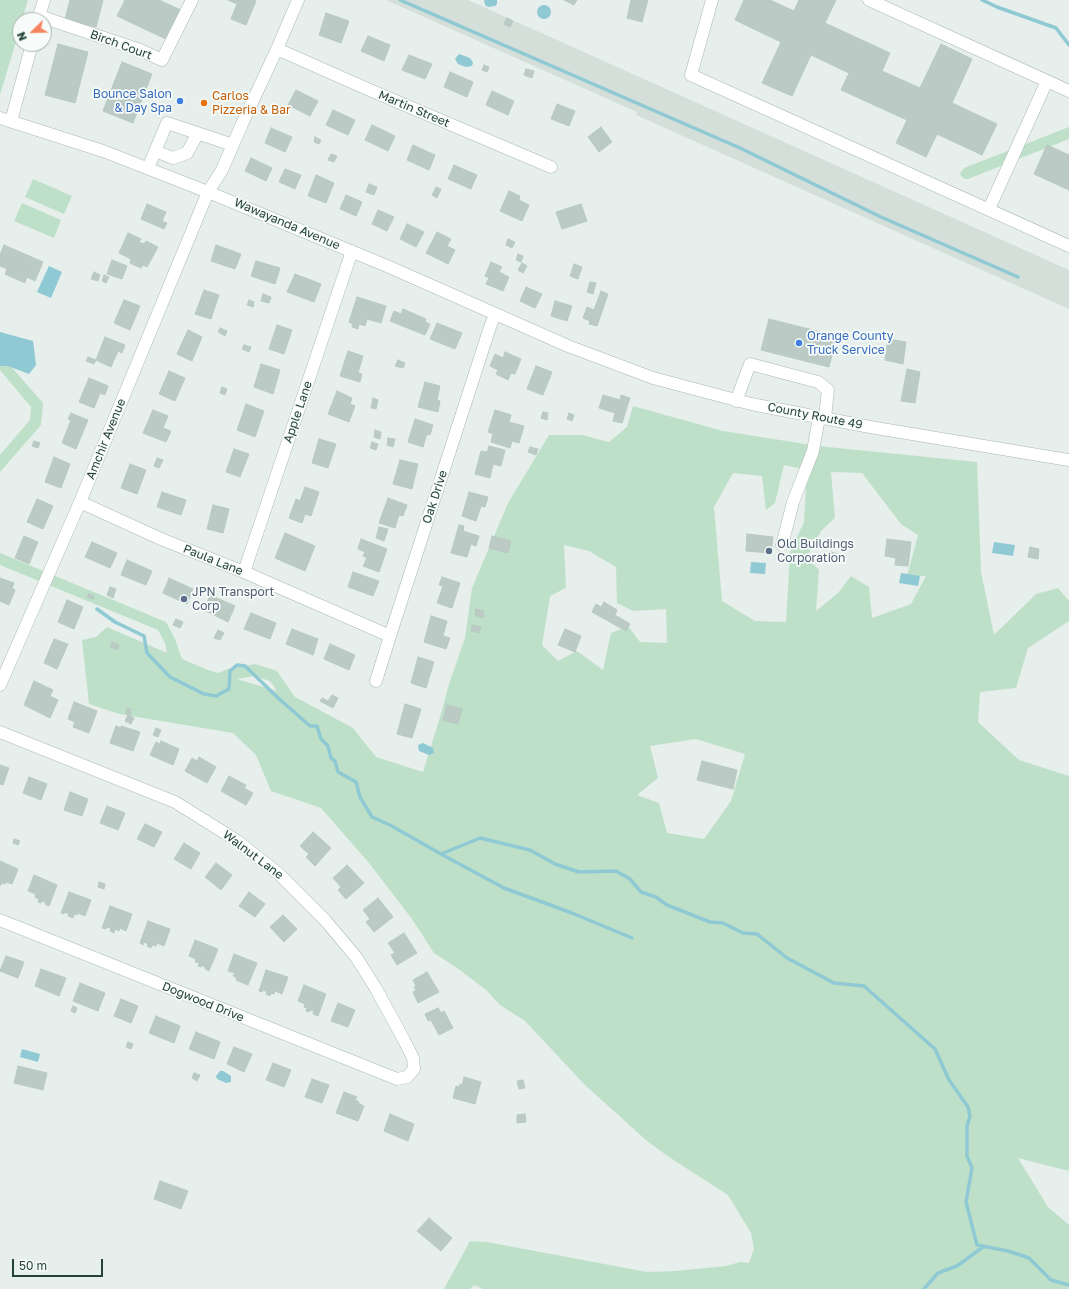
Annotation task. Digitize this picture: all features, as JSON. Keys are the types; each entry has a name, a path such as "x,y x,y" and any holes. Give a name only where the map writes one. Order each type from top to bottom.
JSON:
{"street":[{"path":"41,12 44,0"},
{"name":"Birch Court","path":"52,22 140,50 162,60 192,0"},
{"name":"Amchir Avenue","path":"0,685 80,502 208,192 222,170 298,0"},
{"path":"712,0 691,75 1069,246"},
{"path":"869,0 1069,91"},
{"name":"Martin Street","path":"277,49 551,167"},
{"path":"5,120 29,52"},
{"path":"989,209 1047,81"},
{"name":"Wawayanda Avenue","path":"5,120 103,151 208,192 352,251 568,346"},
{"path":"148,168 167,123 233,144"},
{"path":"155,151 173,158 187,153 198,133"},
{"name":"Apple Lane","path":"244,572 352,251"},
{"name":"Oak Drive","path":"376,681 495,315"},
{"name":"County Route 49","path":"568,346 653,378 736,401 822,418 1069,460"},
{"path":"736,401 750,364 818,382 828,390 814,451 793,502 782,544"},
{"name":"Paula Lane","path":"80,502 161,539 244,572 390,636"},
{"name":"Walnut Lane","path":"0,732 175,802 236,840 279,874 325,920 356,957 375,987 413,1058 414,1069 407,1077"},
{"name":"Dogwood Drive","path":"0,920 393,1078 402,1079 407,1077"}],"shaded area":[{"path":"386,0 468,0 1069,270 1069,309 636,115 637,112"}],"green space":[{"path":"0,0 28,0 24,12 12,12 13,52 0,95"},
{"path":"1069,127 1069,139 968,179 961,176 960,173 964,168"},
{"path":"33,179 72,196 64,214 25,197"},
{"path":"22,203 61,220 54,238 14,221"},
{"path":"0,354 43,403 41,425 0,472 0,455 30,420 31,407 0,370"},
{"path":"633,406 723,431 818,446 977,462 981,572 994,635 1036,594 1058,588 1069,601 1069,621 1028,648 1016,688 980,692 978,722 1019,760 1069,776 1069,1171 1018,1158 1048,1207 1069,1225 1069,1289 483,1289 474,1285 470,1289 444,1289 470,1241 487,1242 647,1272 726,1266 740,1262 749,1263 754,1249 751,1233 728,1195 647,1141 585,1085 525,1021 500,1005 486,990 460,970 434,953 412,919 369,863 321,808 271,791 256,755 233,733 119,714 89,704 82,640 96,637 107,627 167,653 165,643 158,630 0,565 0,553 166,622 175,639 182,659 208,670 218,673 228,669 255,664 277,671 295,697 353,728 376,757 423,772 449,684 465,638 472,588 508,503 549,435 582,435 609,442 627,427","holes":["784,465 807,470 804,522 790,552 786,622 755,621 722,601 714,507 733,473 762,476 766,510 775,503","831,472 862,473 901,524 918,535 907,576 926,576 911,604 872,618 869,587 851,576 838,593 816,611 819,570 807,557 821,531 835,518","564,545 589,551 616,567 617,603 633,611 666,609 667,643 640,642 628,626 611,633 603,670 577,651 558,661 542,645 550,596 566,588","254,676 270,681 277,691 237,679","696,739 745,754 731,801 704,839 667,833 659,803 637,795 658,778 650,746"]}],"water":[{"path":"484,0 497,0 497,4 495,6 488,7 485,5"},
{"path":"544,5 549,7 551,12 549,17 544,19 539,17 537,12 539,7"},
{"path":"459,54 470,58 473,63 472,66 466,67 458,64 455,59"},
{"path":"49,266 62,272 51,298 37,292"},
{"path":"0,332 33,341 36,365 29,374 8,366 0,366"},
{"path":"994,542 1015,545 1013,556 992,553"},
{"path":"751,562 766,563 765,574 750,573"},
{"path":"901,573 920,576 918,586 899,583"},
{"path":"423,743 433,748 434,753 429,755 419,751 418,745"},
{"path":"22,1049 40,1054 38,1062 20,1057"},
{"path":"220,1071 223,1071 231,1076 231,1082 226,1083 217,1079 216,1076"}],"building":[{"path":"70,0 103,0 96,27 65,19"},
{"path":"125,0 159,0 183,11 170,41 117,16"},
{"path":"228,0 256,1 246,25 231,19 237,4"},
{"path":"564,0 577,0 574,5"},
{"path":"631,0 648,0 642,22 627,18"},
{"path":"744,0 770,0 794,11 799,0 836,0 825,23 890,53 882,71 920,88 941,44 972,59 952,103 997,124 982,155 937,134 926,157 896,143 907,120 841,90 849,73 811,55 792,96 762,83 781,42 735,20"},
{"path":"326,13 349,21 341,43 319,35"},
{"path":"507,18 513,21 510,27 504,24"},
{"path":"368,36 390,45 384,61 361,51"},
{"path":"58,44 88,52 75,103 45,95"},
{"path":"409,55 432,64 425,79 402,70"},
{"path":"122,62 152,74 133,123 103,111"},
{"path":"484,65 489,67 487,72 482,70"},
{"path":"526,69 534,71 532,78 524,75"},
{"path":"450,72 473,82 467,97 444,87"},
{"path":"296,90 318,101 310,116 288,105"},
{"path":"492,91 514,101 508,115 486,105"},
{"path":"557,104 575,111 569,126 551,119"},
{"path":"333,110 355,120 348,135 326,125"},
{"path":"372,125 395,136 388,151 365,140"},
{"path":"601,127 612,142 599,152 588,137"},
{"path":"271,128 292,137 285,152 265,143"},
{"path":"315,137 321,140 319,144 314,142"},
{"path":"413,145 435,155 429,170 407,160"},
{"path":"1047,145 1069,155 1069,190 1034,174"},
{"path":"331,154 337,156 334,162 328,160"},
{"path":"251,158 272,168 266,181 245,171"},
{"path":"454,165 477,175 471,189 448,179"},
{"path":"285,169 301,175 295,189 279,182"},
{"path":"316,175 334,183 326,203 308,196"},
{"path":"369,184 377,187 374,195 366,192"},
{"path":"436,187 441,189 437,198 432,195"},
{"path":"509,191 520,196 519,200 529,205 522,221 500,211"},
{"path":"346,195 362,202 356,216 340,209"},
{"path":"147,204 166,212 162,221 167,223 164,229 141,219"},
{"path":"581,204 587,221 562,229 556,212"},
{"path":"378,210 394,217 387,231 372,224"},
{"path":"407,224 424,232 416,247 400,239"},
{"path":"437,232 451,239 447,246 455,250 448,264 426,253"},
{"path":"128,233 141,239 139,242 144,244 146,241 158,247 147,267 143,265 141,268 130,263 131,259 119,253"},
{"path":"508,239 515,242 512,248 506,245"},
{"path":"4,245 43,262 35,281 27,277 25,283 5,274 7,269 0,266 0,255"},
{"path":"216,245 241,254 235,269 211,261"},
{"path":"518,254 523,256 521,262 516,260"},
{"path":"112,260 127,266 122,279 107,274"},
{"path":"256,261 280,268 275,284 251,276"},
{"path":"491,262 502,267 499,272 509,277 503,291 486,284 489,278 485,276"},
{"path":"522,263 527,266 523,273 518,270"},
{"path":"574,264 582,267 578,279 570,276"},
{"path":"94,272 100,275 98,281 91,279"},
{"path":"295,274 321,284 314,302 287,292"},
{"path":"104,275 109,277 106,283 102,281"},
{"path":"590,282 596,283 593,294 587,292"},
{"path":"526,287 542,294 535,308 520,301"},
{"path":"204,290 219,295 211,319 195,314"},
{"path":"601,291 608,294 597,326 589,324 590,321 583,318 587,307 594,310"},
{"path":"263,294 271,297 269,303 261,301"},
{"path":"357,297 386,306 381,323 367,319 365,326 359,324 358,329 352,327 353,324 349,322"},
{"path":"124,300 140,306 130,330 114,323"},
{"path":"249,300 254,302 253,307 247,305"},
{"path":"555,301 572,306 567,321 551,316"},
{"path":"403,309 426,319 425,322 430,324 425,335 390,321 394,311 401,314"},
{"name":"Orange County Truck Service","path":"769,319 837,336 829,367 761,350"},
{"path":"437,323 462,333 455,349 430,339"},
{"path":"277,325 292,330 284,354 269,349"},
{"path":"220,328 227,331 225,336 218,332"},
{"path":"188,330 202,337 192,361 177,354"},
{"path":"105,337 125,345 122,353 118,351 111,367 96,360"},
{"path":"888,339 906,342 903,364 885,360"},
{"path":"244,345 251,347 249,352 242,349"},
{"path":"348,351 363,356 358,373 362,374 360,382 340,376"},
{"path":"505,352 521,359 515,374 511,373 508,380 496,374 498,370 490,366 495,354 503,358"},
{"path":"88,357 96,360 94,364 86,361"},
{"path":"398,360 405,363 403,368 395,366"},
{"path":"261,364 280,370 273,394 254,387"},
{"path":"536,366 552,372 543,395 527,389"},
{"path":"907,369 920,372 915,403 901,401"},
{"path":"169,371 185,378 175,401 159,394"},
{"path":"89,378 108,386 105,395 100,393 94,408 79,402"},
{"path":"425,382 440,386 437,400 440,401 438,412 418,407"},
{"path":"222,387 227,389 225,395 220,393"},
{"path":"337,391 352,398 350,404 355,406 349,422 328,414"},
{"path":"603,395 620,400 621,395 630,398 622,423 613,421 615,413 599,408"},
{"path":"373,398 378,400 376,409 371,408"},
{"path":"246,404 264,411 255,437 237,430"},
{"path":"153,410 168,416 163,428 171,431 166,442 143,433"},
{"path":"495,410 511,415 509,422 524,426 519,443 512,441 510,448 491,442 493,434 488,432"},
{"path":"543,412 548,413 547,420 541,418"},
{"path":"71,413 88,420 76,449 62,443 71,420 68,419"},
{"path":"569,413 574,415 572,421 567,419"},
{"path":"415,419 433,425 430,435 427,434 423,447 408,442"},
{"path":"375,430 381,432 380,439 374,437"},
{"path":"388,438 395,439 393,447 387,445"},
{"path":"319,439 336,444 328,468 312,463"},
{"path":"34,441 40,443 38,448 32,446"},
{"path":"372,442 378,444 376,450 370,448"},
{"path":"489,446 505,450 501,466 493,464 490,478 475,474 481,451 487,452"},
{"path":"530,447 538,449 536,455 528,452"},
{"path":"234,449 249,454 240,477 226,472"},
{"path":"54,457 70,464 61,488 45,482"},
{"path":"157,458 163,460 159,468 154,466"},
{"path":"400,460 418,464 412,489 393,484"},
{"path":"130,464 146,470 137,494 121,488"},
{"path":"305,487 319,492 311,516 305,514 302,523 289,518 296,499 300,501"},
{"path":"162,492 186,500 181,515 157,507"},
{"path":"469,492 488,497 485,507 481,506 476,521 462,516"},
{"path":"388,498 407,505 403,516 399,515 395,528 379,523"},
{"path":"37,499 53,506 43,529 27,522"},
{"path":"213,505 229,509 223,533 207,529"},
{"path":"459,525 464,526 463,531 479,536 476,546 471,544 467,557 451,553"},
{"path":"379,527 388,529 384,541 376,538"},
{"path":"285,533 315,546 305,571 275,558"},
{"path":"747,534 773,537 771,553 746,551"},
{"path":"24,536 38,542 29,564 15,558"},
{"path":"492,536 511,541 508,553 489,548"},
{"path":"361,539 387,549 379,572 363,566 367,558 363,556 365,552 358,549"},
{"path":"887,539 911,542 908,566 895,565 896,558 885,556"},
{"path":"92,542 117,553 110,568 85,557"},
{"path":"1030,547 1039,549 1038,559 1028,557"},
{"path":"831,552 838,554 836,560 829,559"},
{"path":"127,560 152,571 146,585 121,575"},
{"path":"353,572 379,581 373,596 348,587"},
{"path":"442,577 460,583 452,608 437,603 443,586 439,585"},
{"path":"0,578 14,583 12,588 15,590 9,605 0,601"},
{"path":"169,578 193,589 187,604 163,593"},
{"path":"110,587 116,589 113,598 107,595"},
{"path":"89,594 94,596 93,599 87,597"},
{"path":"210,595 235,606 228,622 204,610"},
{"path":"67,600 83,607 74,629 58,622"},
{"path":"604,602 617,610 615,615 630,624 626,631 592,612 596,604 601,607"},
{"path":"476,609 484,611 483,618 475,615"},
{"path":"251,613 276,623 270,639 244,629"},
{"path":"431,616 447,621 443,636 450,638 446,649 424,642"},
{"path":"176,619 183,622 180,628 173,625"},
{"path":"472,625 481,627 479,633 471,631"},
{"path":"292,629 318,639 313,655 286,644"},
{"path":"565,629 581,636 575,652 558,645"},
{"path":"218,630 224,633 220,640 214,638"},
{"path":"54,639 68,644 57,669 44,663"},
{"path":"112,642 119,645 117,650 110,647"},
{"path":"330,644 355,655 349,670 324,659"},
{"path":"418,657 434,662 426,688 411,683"},
{"path":"34,681 53,690 50,696 58,700 50,718 24,705"},
{"path":"332,695 338,698 333,708 320,701 322,698 328,701"},
{"path":"74,702 97,711 89,733 73,727 75,722 68,719"},
{"path":"405,704 421,709 412,738 397,734"},
{"path":"447,705 462,709 458,724 443,720"},
{"path":"127,709 131,709 130,715 126,714"},
{"path":"128,715 134,718 131,724 125,721"},
{"path":"116,726 121,728 121,726 140,732 133,751 110,743"},
{"path":"156,728 161,730 158,737 153,735"},
{"path":"161,741 179,749 173,765 150,755 156,742 160,744"},
{"path":"199,757 216,767 207,783 185,771 192,758 197,761"},
{"path":"702,761 737,770 733,789 697,780"},
{"path":"0,765 9,768 3,785 0,784"},
{"path":"229,776 246,785 244,788 253,793 246,805 221,791"},
{"path":"29,777 47,784 41,800 23,793"},
{"path":"70,792 88,799 82,816 64,810"},
{"path":"107,806 125,813 118,830 100,823"},
{"path":"145,824 162,832 154,847 137,839"},
{"path":"313,832 331,848 315,866 306,857 309,854 300,846"},
{"path":"14,839 20,841 18,845 13,843"},
{"path":"184,843 200,853 191,869 174,859"},
{"path":"0,861 18,869 12,884 6,882 5,884 2,883 0,886"},
{"path":"216,863 232,875 221,890 205,877"},
{"path":"347,865 364,883 346,899 338,890 341,887 333,878"},
{"path":"34,875 57,885 49,906 45,904 46,902 38,902 39,899 35,897 36,894 28,891"},
{"path":"99,882 105,884 104,889 98,887"},
{"path":"69,892 91,900 85,916 78,913 77,915 74,914 73,918 68,916 69,914 65,912 64,914 61,913"},
{"path":"249,892 265,904 255,917 239,906"},
{"path":"378,898 393,917 374,932 366,922 370,919 363,910"},
{"path":"110,906 132,914 126,931 120,928 119,931 115,929 114,933 110,931 111,928 102,928"},
{"path":"283,915 297,929 284,942 270,927"},
{"path":"148,921 170,929 164,946 157,943 156,946 152,945 151,948 144,942 143,945 140,943"},
{"path":"404,933 417,953 397,965 391,955 395,953 388,943"},
{"path":"195,940 218,949 209,971 201,965 201,967 198,966 199,963 195,962 196,959 189,956"},
{"path":"234,954 257,963 248,985 236,980 237,978 233,976 235,973 228,971"},
{"path":"6,956 24,962 18,978 0,971"},
{"path":"41,969 66,978 59,996 35,986"},
{"path":"266,970 288,977 282,994 275,991 274,994 271,993 270,996 263,990 262,992 259,991"},
{"path":"427,972 439,992 418,1003 413,992 416,990 414,987 416,986 413,980"},
{"path":"80,983 105,993 98,1011 73,1001"},
{"path":"304,985 326,994 318,1016 313,1014 314,1011 306,1011 307,1008 304,1007 305,1004 298,1001"},
{"path":"121,999 138,1006 131,1023 114,1016"},
{"path":"338,1003 355,1010 348,1027 331,1021"},
{"path":"73,1006 77,1008 75,1013 71,1011"},
{"path":"438,1008 441,1013 444,1011 453,1028 439,1035 431,1020 428,1021 425,1014"},
{"path":"156,1016 180,1026 174,1043 149,1033"},
{"path":"196,1032 220,1042 214,1059 189,1049"},
{"path":"128,1042 133,1044 131,1049 126,1047"},
{"path":"234,1047 252,1054 244,1072 227,1064"},
{"path":"273,1063 291,1070 284,1087 266,1080"},
{"path":"18,1066 47,1073 43,1090 14,1083"},
{"path":"194,1073 200,1075 197,1081 192,1078"},
{"path":"464,1077 481,1082 475,1104 453,1098 456,1086 459,1087 460,1084 462,1085"},
{"path":"312,1079 329,1085 322,1103 305,1097"},
{"path":"523,1080 525,1088 519,1089 517,1081"},
{"path":"344,1092 357,1097 355,1100 364,1106 358,1121 336,1113"},
{"path":"390,1114 414,1124 408,1141 384,1131"},
{"path":"525,1114 526,1122 517,1123 517,1115"},
{"path":"160,1181 188,1191 181,1209 154,1199"},
{"path":"429,1218 452,1238 441,1251 417,1231"}],"waterway":[{"path":"400,0 740,148 881,217 1018,277"},
{"path":"982,0 997,7 1056,28 1069,45"},
{"path":"97,609 115,622 144,636 147,653 170,677 204,694 216,696 229,689 230,671 237,665 245,666 310,726 317,726 321,739 328,746 331,758 335,761 338,772 356,782 360,797 372,817 390,825 441,854 480,838 530,850 555,864 579,872 616,871 630,879 641,892 656,897 667,905 710,922 723,923 743,933 757,934 787,958 834,983 864,986 935,1049 949,1080 968,1107 970,1116 967,1126 967,1156 972,1168 966,1202 977,1245 1008,1251 1029,1258 1051,1280 1069,1285"},
{"path":"441,854 504,888 572,913 632,938"},
{"path":"924,1289 938,1273 957,1266 983,1247"}],"place":[{"name":"Bounce Salon & Day Spa","path":"180,101"},
{"name":"Carlos Pizzeria & Bar","path":"204,103"},
{"name":"Orange County Truck Service","path":"799,343"},
{"name":"Old Buildings Corporation","path":"769,551"},
{"name":"JPN Transport Corp","path":"184,599"}]}
